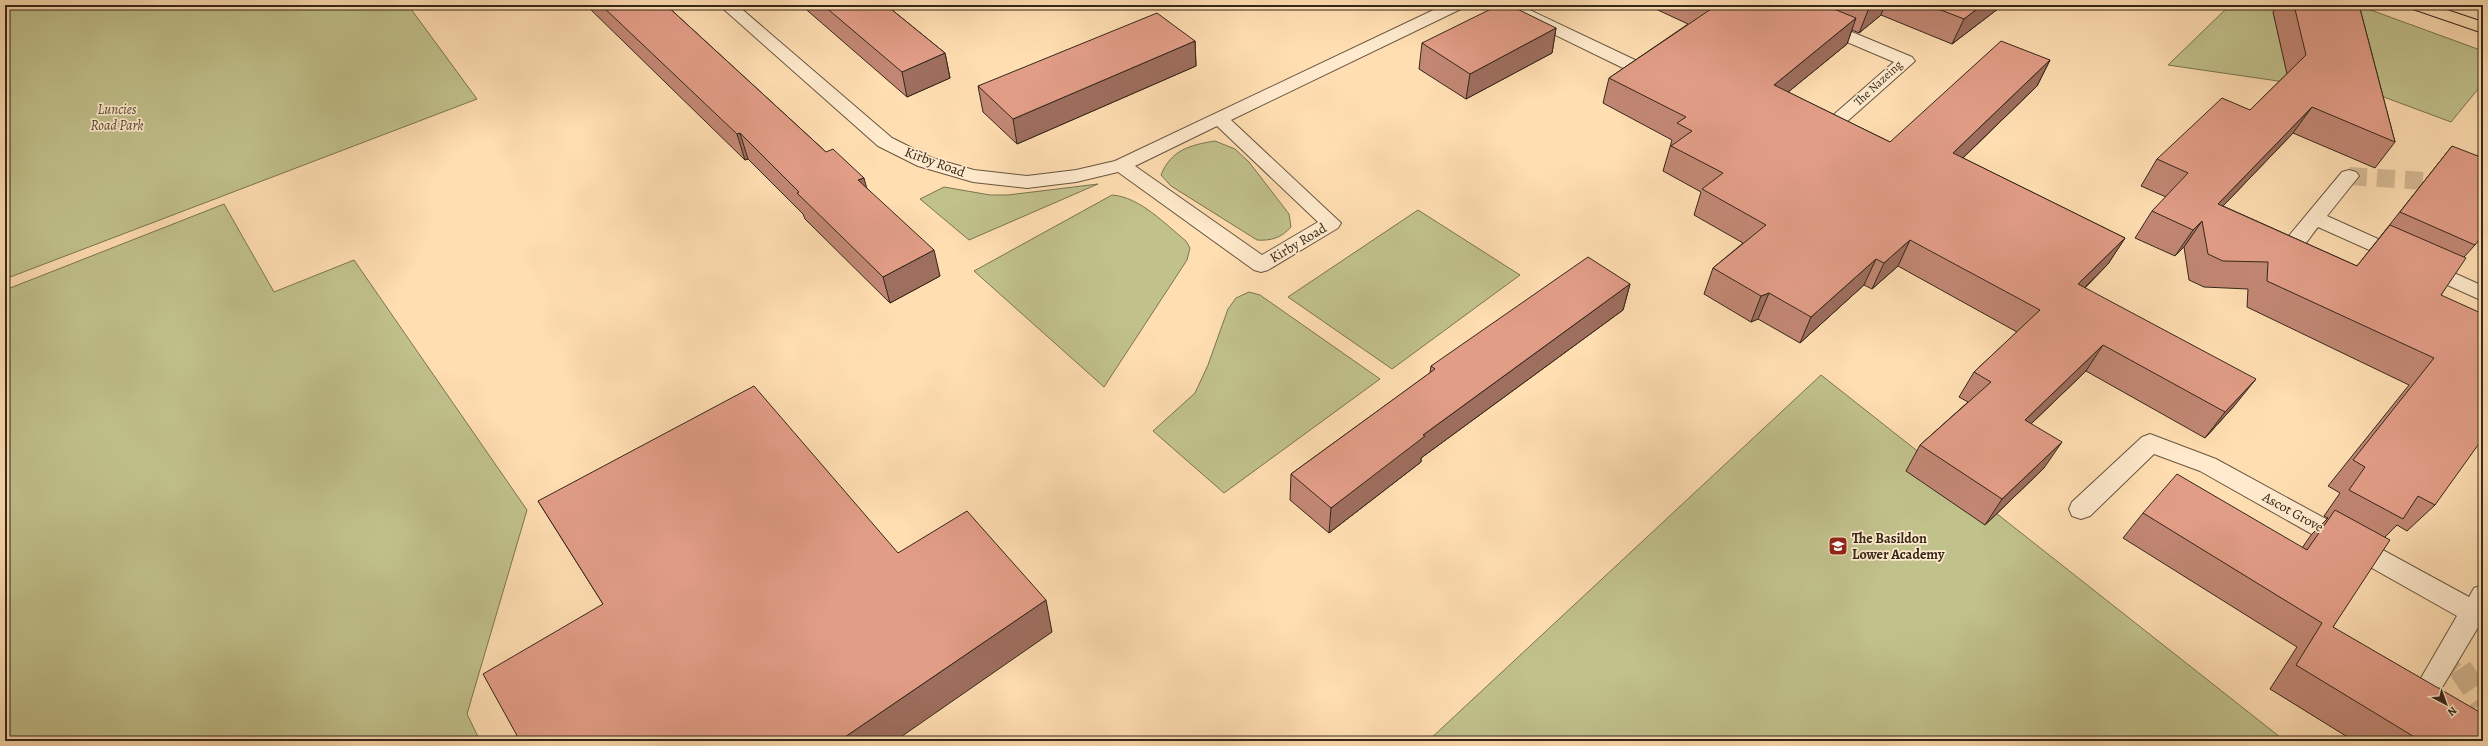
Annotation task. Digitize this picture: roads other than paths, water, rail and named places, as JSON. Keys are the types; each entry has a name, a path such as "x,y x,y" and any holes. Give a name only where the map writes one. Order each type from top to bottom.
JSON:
{"main road":[{"path":"2416,5 2483,28"}],"street":[{"name":"Kirby Road","path":"728,5 885,142 925,162 973,176 1027,182 1076,176 1121,165 1457,5"},
{"path":"1506,5 1629,64"},
{"name":"The Nazeing","path":"1773,5 1906,61 1837,120"},
{"name":"Kirby Road","path":"1121,165 1261,265 1331,223 1220,119"},
{"path":"2289,249 2349,176"},
{"path":"2314,218 2483,294"},
{"name":"Ascot Grove","path":"2080,509 2150,443 2208,465 2478,604 2434,678"}],"tunnel":[{"path":"2349,176 2483,185"},
{"path":"2438,672 2452,656 2483,703"}],"place":[{"name":"The Basildon Lower Academy","path":"1838,546"}],"park label":[{"name":"Luncies Road Park","path":"117,118"}]}
